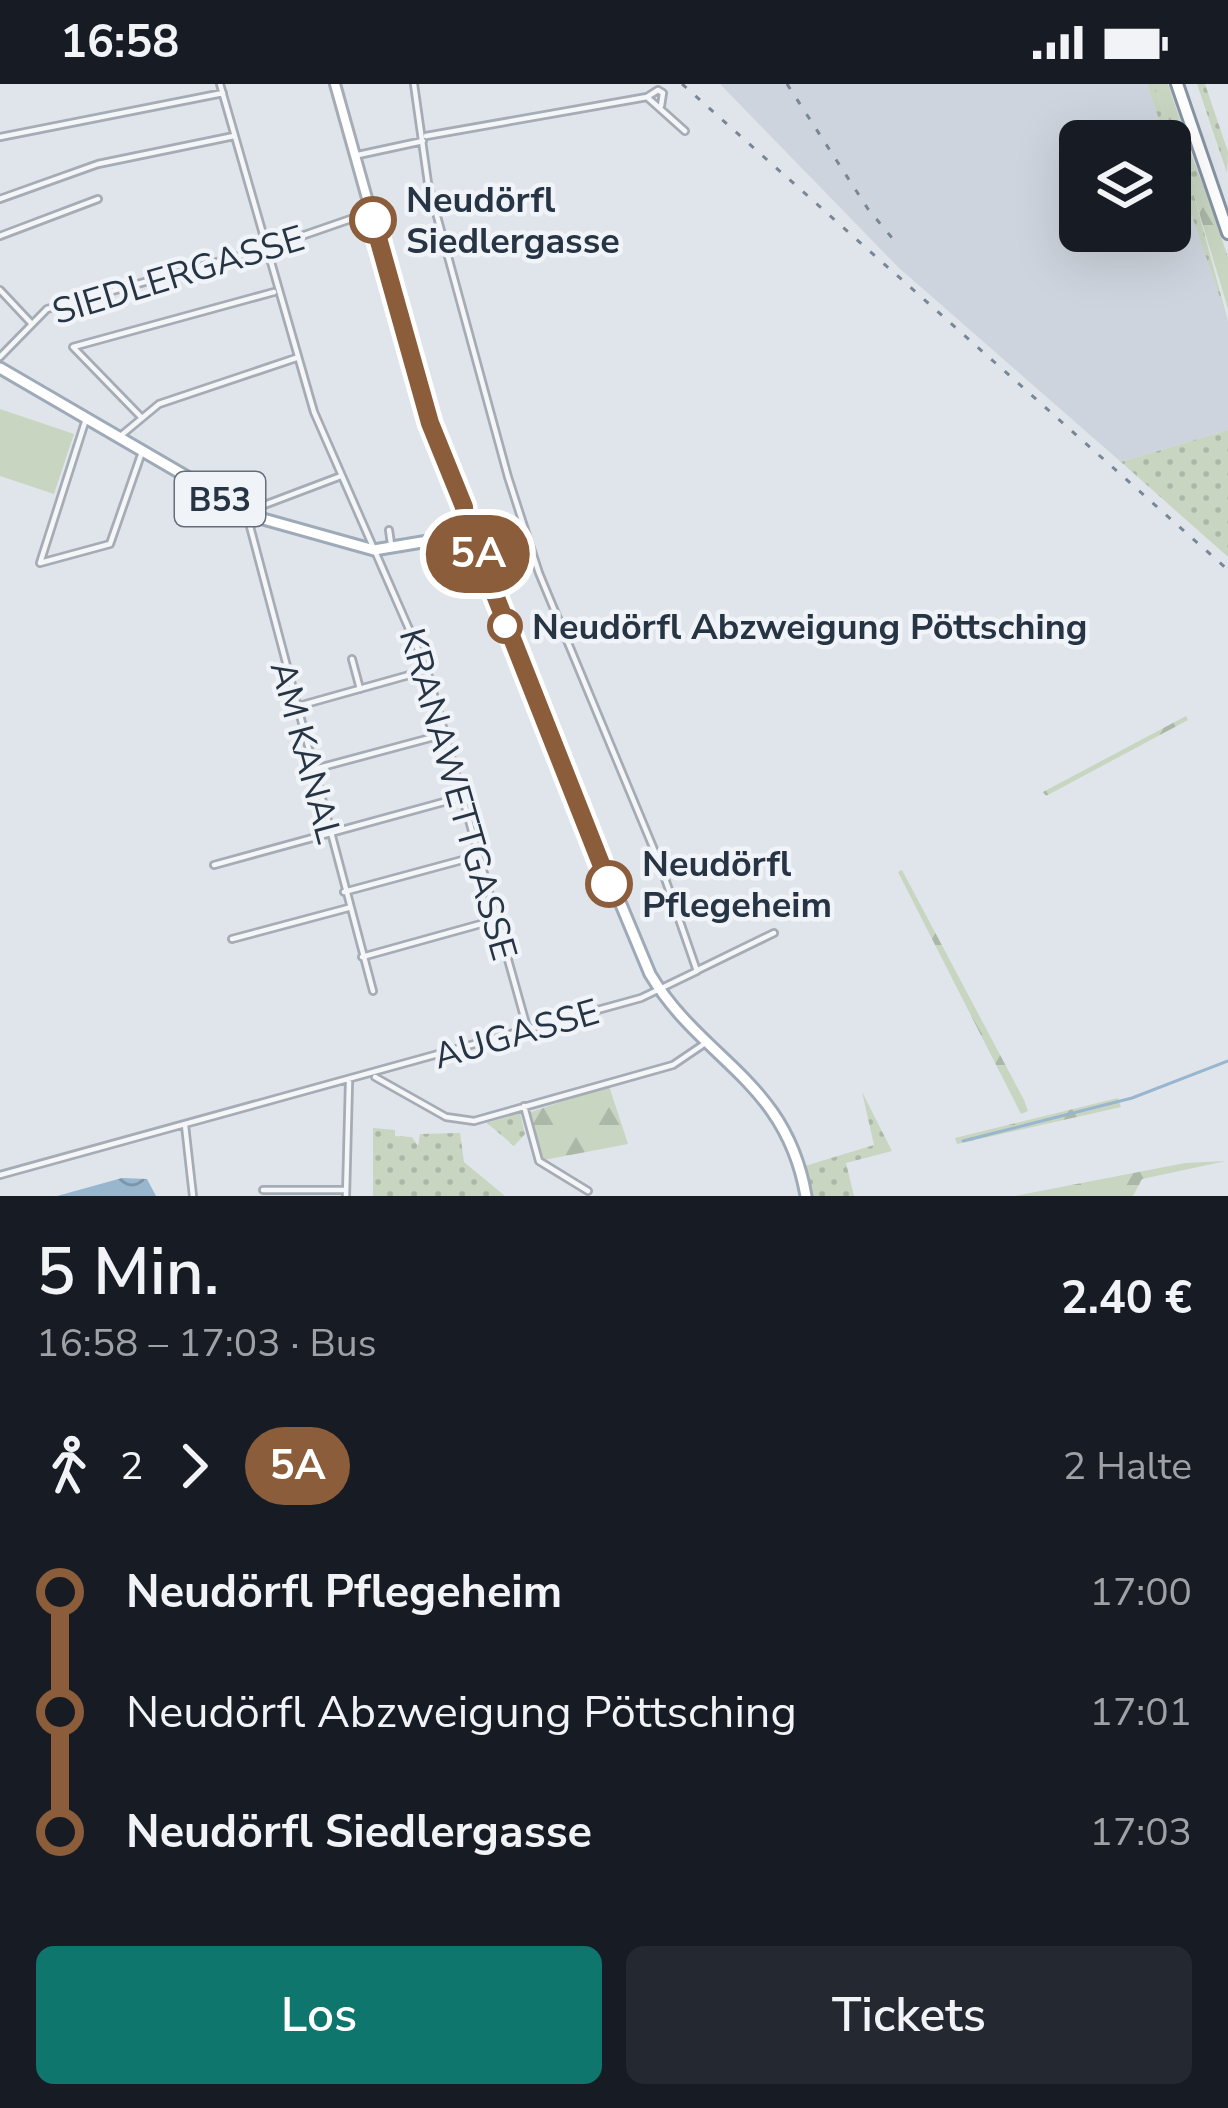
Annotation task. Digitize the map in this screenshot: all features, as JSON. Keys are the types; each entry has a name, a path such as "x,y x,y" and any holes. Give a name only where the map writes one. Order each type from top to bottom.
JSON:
{"highway":[{"path":"1180,84 1228,233"},
{"path":"1214,182 1228,215"}],"main road":[{"name":"B53","path":"0,368 251,514 374,550 446,538 466,541"},
{"path":"466,541 482,562 598,859 659,990 776,1115 799,1163 806,1196"}],"street":[{"name":"KRANAWETTGASSE","path":"220,84 296,358 340,476 427,670 528,1030"},
{"path":"334,84 430,423 464,507 466,541"},
{"path":"414,84 428,183 539,574 660,864 697,971"},
{"path":"355,155 647,97 658,90 663,93 661,106"},
{"path":"0,136 223,93"},
{"path":"647,97 686,130"},
{"path":"0,199 98,164 234,136"},
{"path":"0,236 98,199"},
{"name":"SIEDLERGASSE","path":"0,357 47,309 264,249 370,212"},
{"path":"0,290 31,323"},
{"path":"141,417 73,347 276,292"},
{"path":"118,438 141,417 206,385 296,358"},
{"path":"86,419 40,563 110,544 142,452"},
{"path":"251,514 340,476"},
{"name":"AM KANAL","path":"251,514 311,770 373,991"},
{"path":"389,530 392,550"},
{"path":"352,659 360,689"},
{"path":"295,707 427,670"},
{"path":"311,770 445,734"},
{"path":"214,865 462,796"},
{"path":"344,892 477,856"},
{"path":"232,939 348,908"},
{"path":"362,957 495,920"},
{"name":"AUGASSE","path":"0,1175 372,1076 659,990 774,933"},
{"path":"372,1076 463,1121 674,1065 708,1040"},
{"path":"263,1190 346,1193 349,1080"},
{"path":"524,1106 539,1161 588,1191"},
{"path":"185,1125 193,1196"}],"shaded area":[{"path":"720,84 1147,84 1160,120 1059,120 1059,252 1191,252 1191,211 1228,321 1228,430 1121,462 898,267"}],"green space":[{"path":"1147,84 1154,84 1166,120 1159,120"},
{"path":"1154,84 1168,84 1180,120 1166,120"},
{"path":"1197,84 1205,84 1228,152 1227,173"},
{"path":"1194,162 1204,188 1193,192 1228,321 1191,213"},
{"path":"1204,188 1228,257 1228,309 1193,192"},
{"path":"0,409 74,434 54,494 0,476"},
{"path":"1228,430 1228,557 1121,462"},
{"path":"1186,716 1188,720 1046,796 1043,792"},
{"path":"902,870 1028,1111 1021,1114 898,872"},
{"path":"609,1086 628,1144 544,1160 528,1113"},
{"path":"862,1092 892,1151 846,1163 854,1196 812,1196 805,1166 874,1145"},
{"path":"1118,1098 1121,1107 957,1144 955,1138"},
{"path":"520,1113 525,1134 514,1146 487,1123"},
{"path":"373,1128 395,1130 395,1136 412,1137 418,1146 420,1134 460,1133 464,1162 505,1196 373,1196"},
{"path":"1226,1161 1142,1179 1133,1196 1015,1196 1185,1163"}],"water":[{"path":"122,1178 147,1179 156,1196 57,1196"}],"waterway":[{"path":"963,1141 1132,1098 1228,1061"}],"railway":[{"path":"682,84 1228,570"},
{"path":"787,84 868,209 898,245"}],"bus line":[{"name":"5A","path":"373,220 430,423 442,442 464,507 466,541 482,562 609,884"}],"place":[{"name":"Neudörfl Siedlergasse","path":"373,220"},
{"name":"Neudörfl Abzweigung Pöttsching","path":"505,626"},
{"name":"Neudörfl Pflegeheim","path":"609,884"}]}
